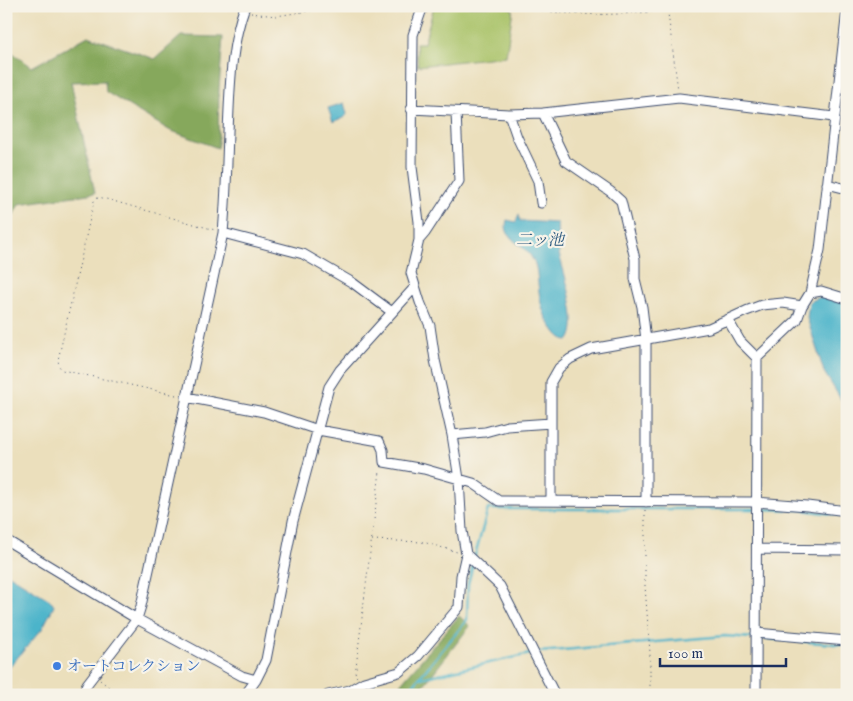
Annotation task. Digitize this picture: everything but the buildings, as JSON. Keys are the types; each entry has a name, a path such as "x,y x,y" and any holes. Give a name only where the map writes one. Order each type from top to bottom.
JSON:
{"street":[{"path":"328,695 350,690 364,682 399,672 418,656 459,607 461,576 466,554 462,531 459,479 430,326 411,273 419,240 419,222 412,167 413,36 423,6"},
{"path":"82,695 87,684 137,620 223,232 231,72 234,48 244,9"},
{"path":"756,695 757,549 755,502 757,358 797,320 802,306 810,293 820,250 847,10"},
{"path":"411,109 543,114 679,98 834,117"},
{"path":"419,240 459,181 456,112"},
{"path":"509,114 517,137 538,181 541,203"},
{"path":"543,114 566,161 621,200 635,259 635,279 642,307 646,340 646,502"},
{"path":"827,184 847,189"},
{"path":"223,232 303,254 353,283 392,312"},
{"path":"248,694 266,660 293,522 329,387 340,370 415,287"},
{"path":"810,293 821,291 847,299"},
{"path":"552,500 551,382 559,368 570,358 591,350 710,328 762,305 783,302 802,306"},
{"path":"728,320 740,341 757,358"},
{"path":"186,397 264,412 318,430 380,441 384,462 424,468 473,483 499,501 755,502 847,511"},
{"path":"452,435 485,432 507,426 550,423"},
{"path":"6,540 137,620 242,676 256,680"},
{"path":"757,549 847,550"},
{"path":"466,554 500,586 555,695"},
{"path":"756,633 847,640"}],"path":[{"path":"244,9 276,16 342,6"},
{"path":"517,6 569,14 637,14 668,10"},
{"path":"667,6 679,98"},
{"path":"186,397 62,370 58,360 94,201 99,197 223,232"},
{"path":"364,682 355,675 380,466 384,462"},
{"path":"646,502 644,586 650,653 650,695"},
{"path":"371,540 423,542 466,554"},
{"path":"94,676 119,695"},
{"path":"14,695 22,695"}],"green space":[{"path":"434,6 504,6 513,9 506,56 418,66 416,43 424,43"},
{"path":"88,36 155,59 181,36 223,37 219,89 218,148 169,130 106,92 105,81 71,82 95,193 19,204 6,230 6,189 12,174 6,153 6,48 32,67"},
{"path":"459,616 470,626 416,695 391,695"}],"water":[{"path":"344,103 347,114 345,117 333,122 328,108"},
{"name":"二ッ池","path":"519,214 520,221 557,223 559,254 568,285 572,311 572,332 569,340 559,336 544,314 534,262 530,255 511,237 506,227 507,220 516,222"},
{"path":"823,296 847,303 847,409 824,372 807,318 809,302"},
{"path":"6,573 50,600 54,606 42,629 6,671"}],"waterway":[{"path":"474,559 488,509 754,509"},
{"path":"759,509 803,510 847,516"},
{"path":"405,695 467,620 468,584 473,564"},
{"path":"539,652 725,636 753,638"},
{"path":"759,638 847,645"},
{"path":"421,678 530,654"}],"place":[{"name":"オートコレクション","path":"57,666"}]}
